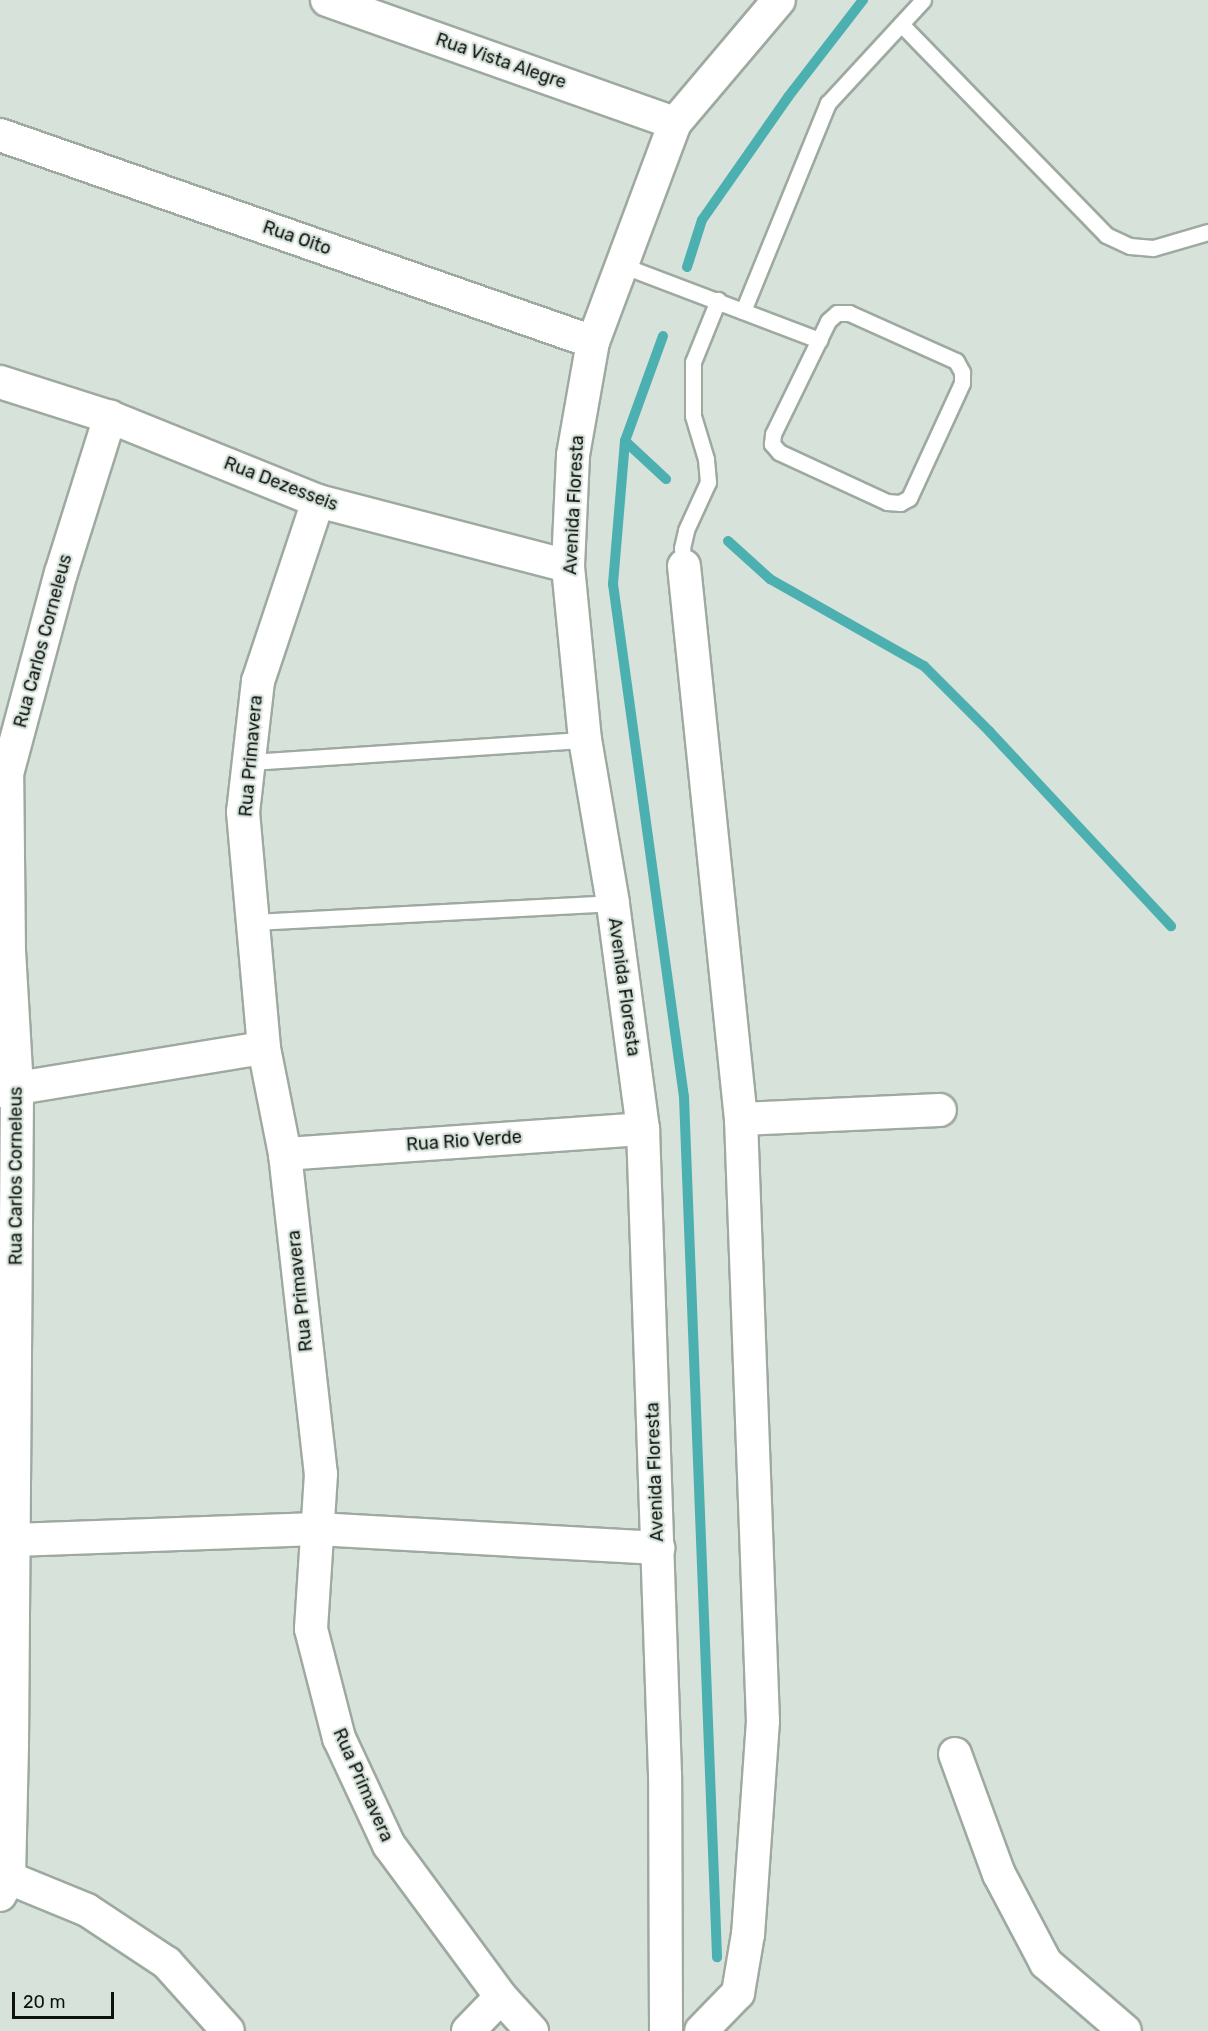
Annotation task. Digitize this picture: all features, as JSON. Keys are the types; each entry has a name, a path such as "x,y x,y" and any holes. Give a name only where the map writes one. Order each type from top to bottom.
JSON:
{"street":[{"name":"Rua Vista Alegre","path":"327,0 675,123"},
{"name":"Avenida Floresta","path":"666,2031 665,1776 643,1129 613,903 585,740 568,566 573,455 593,342 624,266 675,123 779,0"},
{"name":"Rua Oito","path":"0,135 593,342"},
{"name":"Rua Dezesseis","path":"0,382 110,417 318,501 568,566"},
{"name":"Rua Carlos Corneleus","path":"5,1886 14,1540 7,774 61,573 110,417"},
{"name":"Rua Primavera","path":"318,501 258,681 243,812 264,1048 285,1154 321,1474 311,1629 339,1738 389,1845 501,1997 532,2031"},
{"path":"684,566 741,1119 763,1721 748,1934 738,1993 701,2031"},
{"path":"9,1090 264,1048"},
{"path":"741,1119 939,1110"},
{"name":"Rua Rio Verde","path":"285,1154 643,1129"},
{"path":"14,1540 317,1529 658,1548"},
{"path":"955,1754 999,1874 1046,1963 1125,2031"},
{"path":"5,1886 87,1910 167,1964 228,2031"},
{"path":"468,2031 501,1997"}],"lane":[{"path":"743,311 828,103 923,0"},
{"path":"901,24 1106,235 1130,246 1153,248 1208,232"},
{"path":"624,266 819,340"},
{"path":"684,566 682,548 686,530 708,482 706,459 693,416 693,362 718,300"},
{"path":"849,313 956,361 962,372 962,383 909,498 900,503 887,502 876,497 779,452 772,444 773,434 819,340 828,321 837,314 849,313"},
{"path":"250,762 585,740"},
{"path":"252,922 613,903"}],"waterway":[{"path":"687,267 702,220 788,97 863,0"},
{"path":"663,336 625,441 613,584 684,1097 717,1957"},
{"path":"625,441 666,479"},
{"path":"728,541 770,579 924,666 989,731 1171,926"}]}
